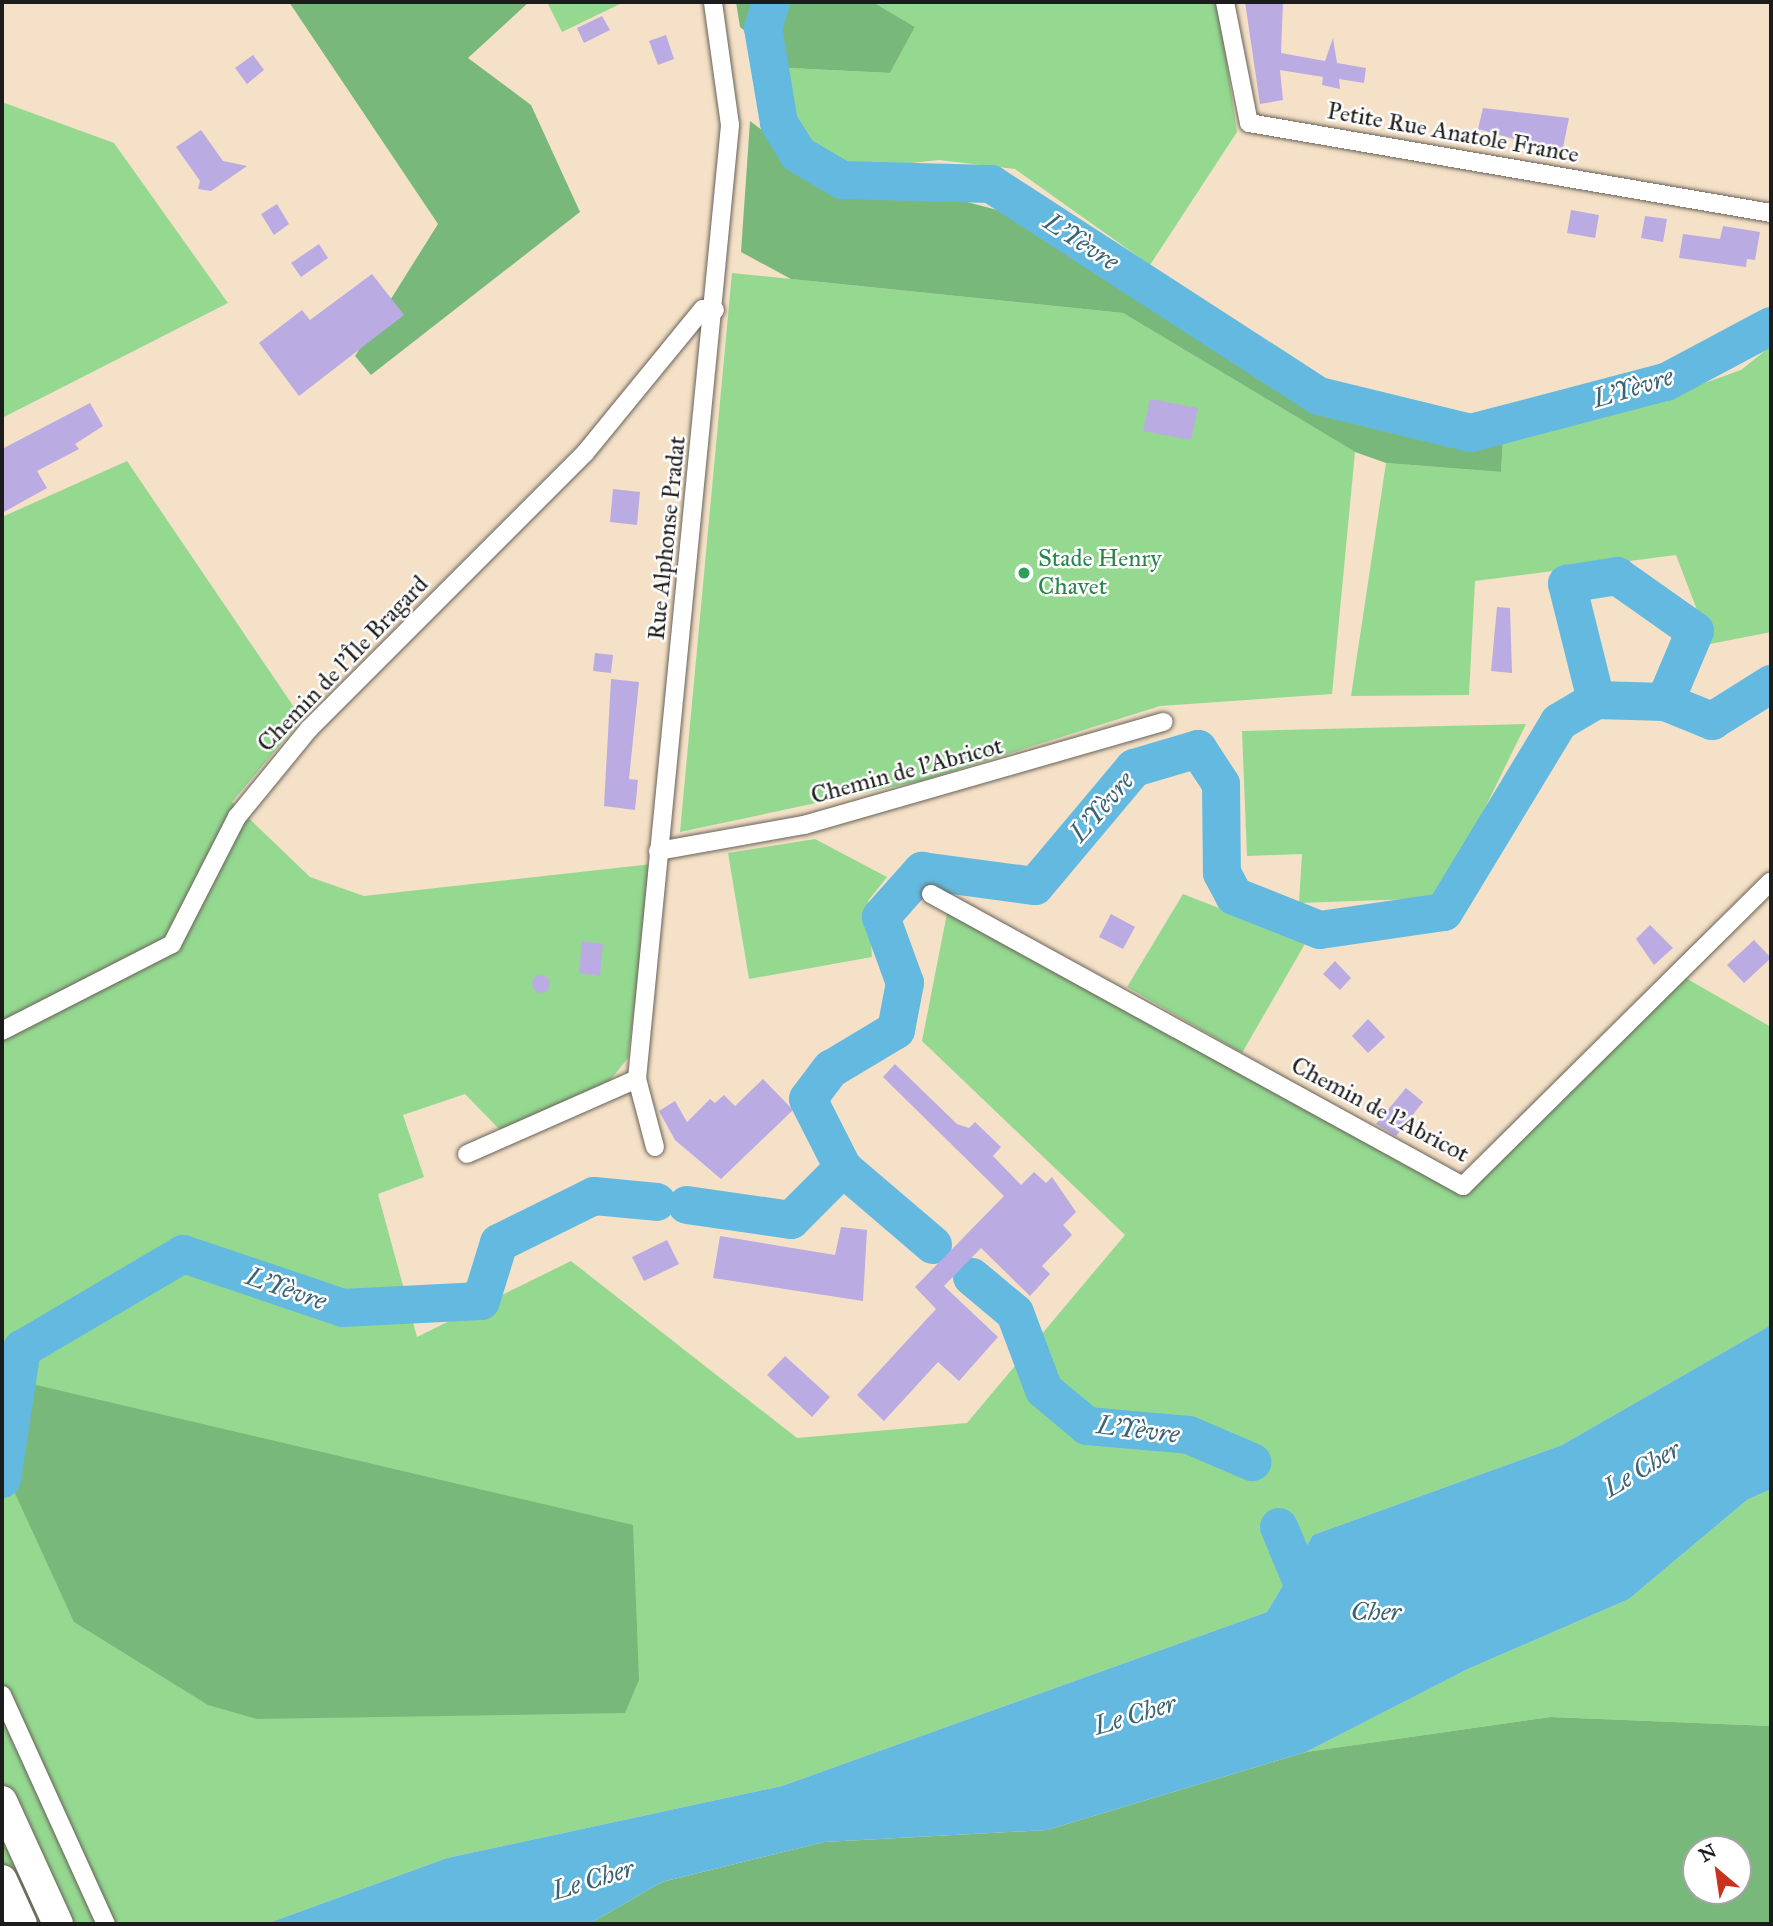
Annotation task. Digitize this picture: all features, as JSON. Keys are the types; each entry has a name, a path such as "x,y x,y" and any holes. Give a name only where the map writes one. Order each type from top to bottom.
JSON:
{"highway":[{"path":"2,1801 58,1924"},
{"path":"2,1880 22,1924"}],"street":[{"name":"Rue Alphonse Pradat","path":"654,1147 637,1079 658,851 715,310 730,125 713,2"},
{"name":"Petite Rue Anatole France","path":"1225,2 1248,123 1771,213"},
{"name":"Chemin de l'Île Bragard","path":"2,1031 172,944 237,817 309,729 585,453 703,309 715,310"},
{"name":"Chemin de l'Abricot","path":"658,851 804,825 1164,722"},
{"name":"Chemin de l'Abricot","path":"931,894 1463,1186 1771,881"},
{"path":"467,1154 637,1079"},
{"path":"2,1695 104,1920"}],"green space":[{"path":"289,2 529,2 468,58 531,105 580,212 371,375 355,356 438,224"},
{"path":"547,2 624,2 562,32"},
{"path":"736,2 873,2 915,27 890,73 788,68 740,27"},
{"path":"873,2 1218,2 1237,132 1150,265 1015,169 939,160 847,170 824,157 795,121 788,68 890,73 915,27"},
{"path":"2,102 114,143 228,303 2,418"},
{"path":"750,121 835,185 937,194 1016,215 1322,410 1437,440 1503,440 1501,472 1386,463 1355,452 1123,313 791,279 741,252"},
{"name":"Stade Henry Chavet","path":"732,273 1123,313 1355,452 1332,694 1160,706 925,780 680,832"},
{"path":"1771,346 1771,632 1710,644 1676,555 1475,581 1469,695 1351,696 1386,463 1501,472 1503,440 1668,396 1741,370"},
{"path":"127,461 302,719 232,802 310,877 364,896 652,864 628,1058 599,1094 502,1132 465,1094 403,1115 424,1177 378,1194 417,1337 571,1261 797,1438 967,1423 1125,1235 922,1041 950,898 1460,1183 1670,969 1771,1027 1771,1325 1562,1445 1313,1535 1267,1612 782,1786 447,1858 266,1924 2,1924 2,517"},
{"path":"1526,724 1441,898 1299,903 1302,854 1247,856 1242,731"},
{"path":"815,839 887,877 868,901 872,957 749,979 728,853"},
{"path":"1183,894 1306,942 1242,1053 1127,987"},
{"path":"2,1377 633,1525 639,1680 625,1713 257,1719 208,1705 74,1622 2,1465"},
{"path":"1771,1489 1771,1726 1551,1717 1306,1752 1468,1669 1629,1599 1747,1500"},
{"path":"1551,1717 1771,1726 1771,1924 589,1924 662,1882 824,1842 1047,1830 1306,1752"}],"water":[{"name":"Cher","path":"1771,1325 1771,1489 1747,1500 1629,1599 1468,1669 1306,1752 1047,1830 824,1842 662,1882 589,1924 266,1924 447,1858 782,1786 1267,1612 1313,1535 1562,1445"}],"building":[{"path":"1245,2 1283,2 1281,53 1325,61 1333,38 1337,63 1366,68 1364,83 1339,79 1340,89 1322,85 1323,77 1280,70 1283,100 1260,104"},
{"path":"602,16 610,30 584,43 577,28"},
{"path":"666,35 674,59 658,65 649,41"},
{"path":"253,55 264,70 247,84 235,68"},
{"path":"1483,108 1569,118 1562,152 1478,129"},
{"path":"201,130 223,161 247,166 211,191 198,189 200,181 176,147"},
{"path":"277,204 289,224 274,235 261,214"},
{"path":"1571,210 1599,215 1595,238 1567,233"},
{"path":"1645,216 1667,219 1663,242 1641,238"},
{"path":"1723,226 1760,232 1755,260 1747,259 1746,267 1679,258 1683,234 1720,239"},
{"path":"319,244 328,258 301,277 291,263"},
{"path":"372,274 404,315 299,396 259,343 302,310 310,320"},
{"path":"1150,399 1198,408 1191,440 1143,431"},
{"path":"90,403 103,426 75,444 79,449 37,471 47,488 2,513 2,449"},
{"path":"613,489 640,492 637,525 610,522"},
{"path":"1497,607 1510,608 1512,673 1491,671"},
{"path":"595,653 613,655 611,673 593,671"},
{"path":"611,679 639,682 629,779 638,780 635,810 604,806"},
{"path":"1111,914 1135,927 1123,949 1099,937"},
{"path":"1650,925 1673,948 1654,965 1636,939"},
{"path":"1754,940 1771,958 1744,983 1727,965"},
{"path":"582,941 603,944 600,976 579,973"},
{"path":"1335,961 1351,978 1340,990 1323,974"},
{"path":"537,975 545,975 550,984 548,991 537,993 532,988 532,980"},
{"path":"1368,1019 1385,1037 1368,1053 1352,1036"},
{"path":"895,1064 957,1124 969,1128 975,1122 1001,1147 993,1156 1021,1185 1034,1172 1046,1183 1052,1177 1076,1212 1063,1225 1072,1235 1042,1266 1050,1274 1030,1296 981,1248 944,1286 998,1337 959,1381 938,1362 884,1421 857,1395 936,1309 915,1287 1004,1196 883,1077"},
{"path":"763,1079 793,1110 721,1179 675,1140 659,1111 675,1101 687,1122 710,1099 715,1103 724,1095 735,1106"},
{"path":"1406,1088 1423,1102 1396,1136 1376,1124"},
{"path":"841,1227 867,1230 863,1301 713,1278 720,1236 835,1255"},
{"path":"667,1240 679,1264 644,1281 632,1257"},
{"path":"785,1356 830,1397 812,1417 767,1375"}],"waterway":[{"name":"L'Yèvre","path":"771,2 763,28 779,123 798,154 842,180 991,184 1319,396 1471,433 1666,382 1771,326"},
{"name":"L'Yèvre","path":"1596,700 1567,584 1617,576 1695,631 1665,702"},
{"name":"L'Yèvre","path":"933,1245 843,1168 808,1099 831,1069 896,1030 905,983 881,917 922,871 1035,886 1134,768 1198,749 1221,784 1222,873 1234,896 1320,930 1444,912 1559,722 1596,700 1665,702 1712,721 1771,684"},
{"name":"L'Yèvre","path":"687,1205 791,1220 843,1168"},
{"name":"L'Yèvre","path":"2,1479 22,1349 183,1254 343,1308 481,1301 499,1243 594,1196 657,1202"},
{"name":"L'Yèvre","path":"972,1277 1015,1313 1044,1390 1087,1426 1189,1435 1252,1462"},
{"name":"L'Yèvre","path":"1279,1527 1315,1613"}],"place":[{"name":"Stade Henry Chavet","path":"1024,573"}],"water label":[{"name":"Le Cher","path":"1642,1469"},
{"name":"Le Cher","path":"1135,1715"},
{"name":"Le Cher","path":"593,1880"}]}
